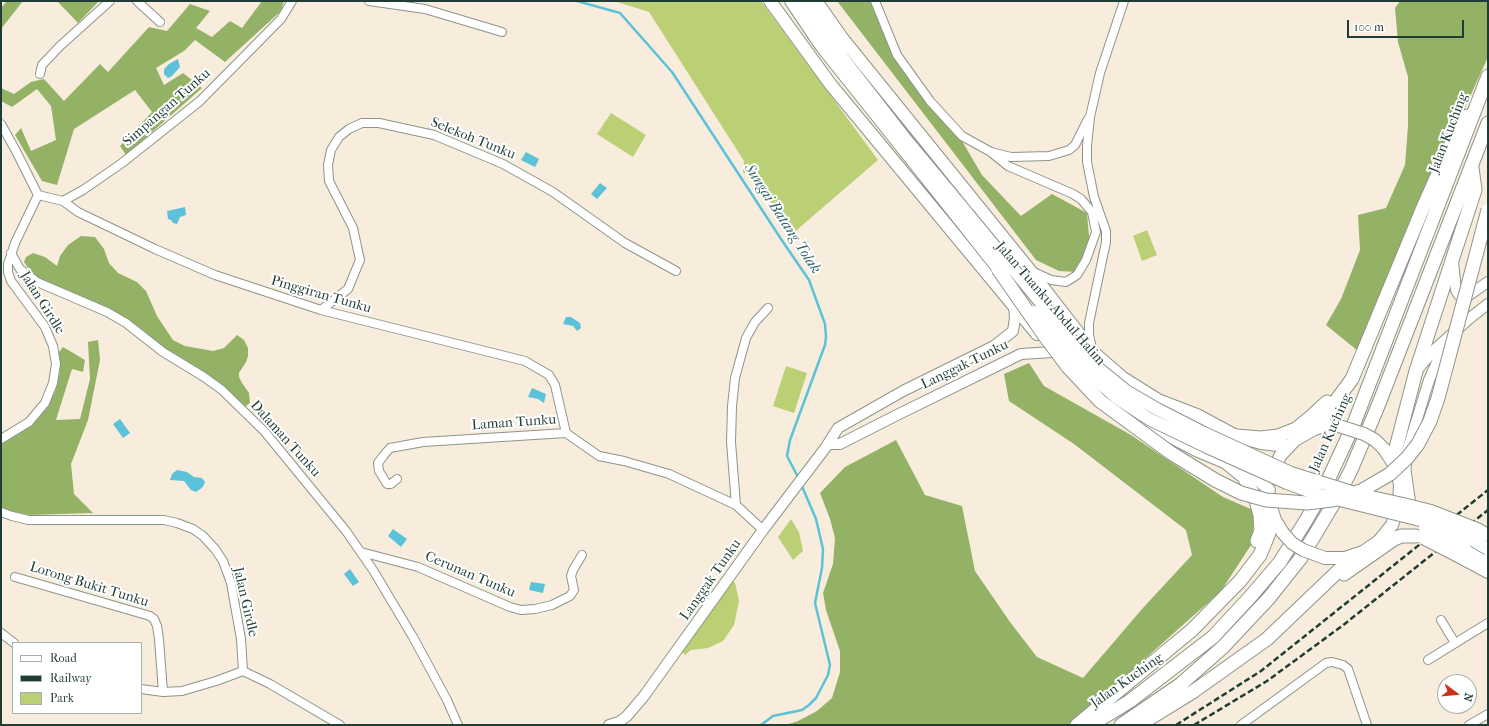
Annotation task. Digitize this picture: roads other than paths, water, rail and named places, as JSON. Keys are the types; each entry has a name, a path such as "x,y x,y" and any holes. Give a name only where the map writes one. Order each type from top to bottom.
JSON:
{"highway":[{"name":"Jalan Kuching","path":"1091,725 1130,701 1213,637 1252,596 1280,562 1305,522 1323,491 1353,426 1488,76"},
{"path":"1316,428 1352,379 1422,210 1457,131 1481,92"},
{"path":"1121,725 1181,684 1223,647 1269,598 1300,559 1319,528 1351,470 1378,406 1488,123"},
{"path":"1396,469 1395,452 1416,371 1453,262 1475,190 1472,166"},
{"path":"998,269 1068,367 1100,401 1171,453 1214,480 1241,493 1266,500 1308,503 1332,500 1361,491 1390,474 1407,458 1421,438 1430,421 1438,398 1488,210"},
{"path":"1236,436 1261,438 1278,436 1296,429 1352,379"},
{"path":"1402,423 1405,458 1404,470 1409,505"},
{"path":"1228,462 1244,477 1252,490 1260,515 1261,531 1255,550 1240,581"},
{"path":"1077,725 1192,630 1240,581 1260,556 1269,533 1270,505"},
{"path":"1325,585 1352,570 1394,539 1401,536 1421,534"},
{"path":"1139,725 1194,691 1268,639 1355,555"}],"main road":[{"name":"Jalan Tuanku Abdul Halim","path":"770,1 831,85 1014,307 1053,352 1118,405 1154,428 1196,450 1254,474 1269,490"},
{"path":"774,1 780,16"},
{"name":"Jalan Tuanku Abdul Halim","path":"791,1 959,214 1099,369 1126,391 1204,433 1291,473 1358,494 1431,511 1488,535"},
{"name":"Jalan Tuanku Abdul Halim","path":"804,1 824,42 844,60 903,136 998,269 1060,343 1086,371 1117,398 1149,419 1287,483 1320,495 1428,522 1471,539 1488,549"},
{"name":"Jalan Tuanku Abdul Halim","path":"816,1 842,38 1028,268 1093,352 1123,378 1158,400 1197,415 1236,436 1261,444 1288,446"},
{"path":"844,60 963,187"},
{"path":"831,85 846,98 924,184 959,214"},
{"path":"1339,426 1364,434 1375,440 1384,449 1392,460 1396,469 1399,479 1400,492 1397,514 1392,525 1383,537 1370,548 1355,555 1343,558 1324,558 1303,550 1292,543 1283,533 1275,520 1270,505 1269,490 1271,476 1276,463 1288,446 1295,440 1316,428 1339,426"},
{"path":"1228,462 1239,466 1244,466 1250,461 1252,456 1247,443 1236,436"},
{"path":"1400,492 1419,522 1421,534"},
{"path":"1383,537 1398,533 1421,534 1462,553 1488,572"},
{"path":"1462,553 1488,559"}],"street":[{"path":"40,74 42,65 60,46 110,1"},
{"path":"138,1 160,22"},
{"name":"Simpangan Tunku","path":"62,201 83,190 122,163 200,101 281,19 292,1"},
{"path":"369,1 425,9 502,32"},
{"path":"875,1 897,55 930,101 962,136 991,152 1008,166 1073,194 1092,212 1096,232 1086,260 1077,275 1066,282 1051,280 1028,268"},
{"path":"1093,352 1089,335 1090,323 1106,242 1106,231 1094,197 1087,162 1087,146 1090,117 1100,73 1124,1"},
{"path":"991,152 1011,157 1049,156 1069,150 1075,145 1090,117"},
{"name":"Selekoh Tunku","path":"321,310 348,289 360,260 353,228 329,181 328,165 332,150 339,137 362,123 379,123 434,135 502,164 553,192 626,244 676,271"},
{"path":"1,124 38,195"},
{"name":"Pinggiran Tunku","path":"38,195 62,201 78,212 215,275 321,310 525,361 549,375 555,385 566,433"},
{"name":"Jalan Girdle","path":"1,438 29,422 45,403 53,383 56,364 53,346 45,327 11,281 8,268 11,253 38,195"},
{"name":"Dalaman Tunku","path":"11,253 20,269 38,282 107,312 126,323 162,352 204,377 222,390 265,432 346,530 373,570 413,637 447,700 458,725"},
{"path":"1453,262 1456,290 1462,297 1466,297 1488,282"},
{"path":"1416,371 1434,350 1488,304"},
{"name":"Langgak Tunku","path":"610,725 619,722 627,716 644,696 763,530 828,444 838,428 903,391 994,346 1013,331 1015,324 1014,307"},
{"path":"736,505 731,442 732,406 735,378 746,338 755,322 768,308"},
{"path":"1405,458 1429,380 1448,342 1458,329"},
{"name":"Langgak Tunku","path":"828,444 840,444 903,411 1021,354 1053,352"},
{"name":"Laman Tunku","path":"397,479 391,484 387,484 379,471 378,463 390,448 423,442 566,433 599,456 669,474 736,505 763,530"},
{"name":"Jalan Girdle","path":"1,512 28,520 164,520 193,529 215,549 223,561 231,583 241,639 243,671"},
{"name":"Cerunan Tunku","path":"361,552 418,567 510,607 521,610 535,609 552,605 570,596 574,590 571,576 582,555"},
{"name":"Lorong Bukit Tunku","path":"15,577 150,616 154,619 157,626 159,639 163,692"},
{"path":"1441,620 1455,643"},
{"path":"1428,660 1488,623"},
{"path":"1,633 13,642"},
{"path":"1241,725 1326,663 1332,662 1343,665 1348,669 1367,725"},
{"path":"142,689 163,692 182,691 243,671 270,684 340,725"},
{"path":"1469,725 1488,714"}],"water":[{"path":"178,59 180,67 172,76 168,78 164,74 164,69"},
{"path":"526,152 539,159 535,167 521,160"},
{"path":"600,183 607,188 597,199 591,194"},
{"path":"185,207 186,215 180,217 177,224 168,219 167,211"},
{"path":"566,317 571,317 580,323 581,328 577,331 573,326 563,324"},
{"path":"532,388 546,394 544,403 538,399 528,397"},
{"path":"120,419 130,433 123,438 113,424"},
{"path":"177,470 187,472 194,477 202,478 205,482 203,487 196,492 191,490 184,481 170,480 172,474"},
{"path":"393,529 407,539 401,547 388,536"},
{"path":"350,569 359,582 353,586 344,574"},
{"path":"531,582 545,584 543,593 529,590"}],"waterway":[{"name":"Sungai Batang Tolak","path":"577,1 620,13 672,72 809,280 825,324 826,337 825,345 790,440 787,456 799,479"},
{"name":"Sungai Batang Tolak","path":"761,725 773,716 802,710 809,705 816,698 828,675 830,665 815,603 822,568 823,549 816,519 801,484"}],"railway":[{"path":"1176,725 1261,671 1488,490"},
{"path":"1194,725 1267,681 1342,626 1488,510"}]}
